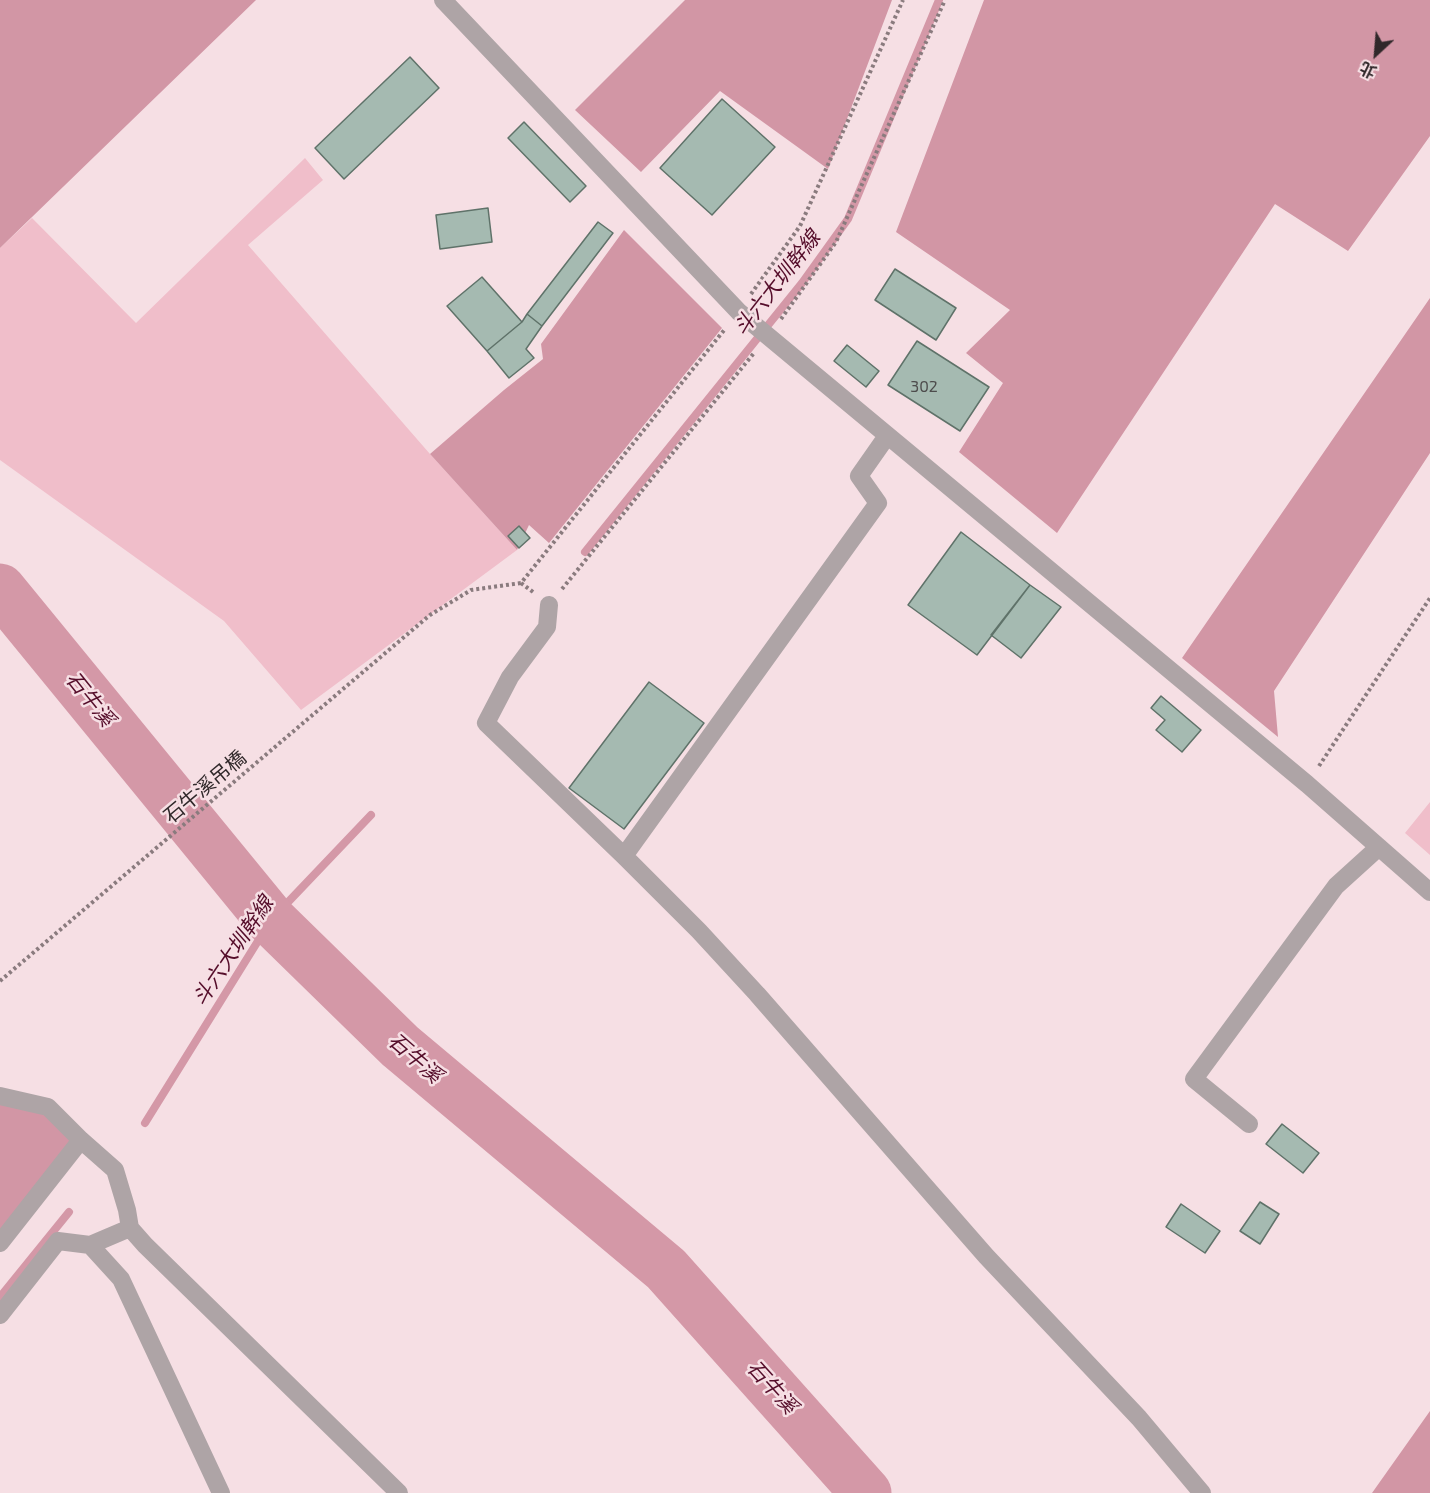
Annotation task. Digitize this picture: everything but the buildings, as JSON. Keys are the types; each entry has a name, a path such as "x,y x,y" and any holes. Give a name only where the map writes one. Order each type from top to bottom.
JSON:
{"street":[{"path":"443,0 739,312 1307,784 1430,892"},
{"path":"624,856 878,503 859,476 888,436"},
{"path":"549,605 547,627 510,676 486,723 699,931 750,986 986,1256 1139,1418 1202,1493"},
{"path":"1249,1124 1194,1079 1336,886 1379,848"},
{"path":"0,1096 48,1107 115,1170 130,1228 399,1493"},
{"path":"0,1243 81,1140"},
{"path":"0,1315 58,1241 90,1245 130,1228"},
{"path":"90,1245 122,1279 221,1493"}],"path":[{"name":"石牛溪吊橋","path":"0,981 430,615 471,590 521,583"},
{"path":"1307,784 1430,598"}],"shaded area":[{"path":"0,0 256,0 0,248"},
{"path":"685,0 892,0 828,169 720,91 641,172 575,110"},
{"path":"984,0 1430,0 1430,136 1348,251 1275,204 1057,533 959,452 1003,383 966,353 1010,310 896,232"},
{"path":"305,158 323,180 248,245 517,550 301,710 224,621 0,460 0,248 32,218 136,323"},
{"path":"624,230 722,328 549,543 529,525 517,550 430,454 543,359 541,344"},
{"path":"1430,298 1430,453 1274,691 1278,737 1182,658"},
{"path":"1430,802 1430,855 1405,833"},
{"path":"0,1101 50,1102 81,1140 0,1235"},
{"path":"1430,1411 1430,1493 1372,1493"}],"waterway":[{"name":"斗六大圳幹線","path":"585,552 802,283 848,219 939,0"},
{"name":"石牛溪","path":"0,589 271,920 400,1046 666,1269 866,1493"},
{"name":"斗六大圳幹線","path":"145,1123 271,920 371,815"},
{"name":"斗六大圳幹線","path":"0,1297 69,1212"}]}
